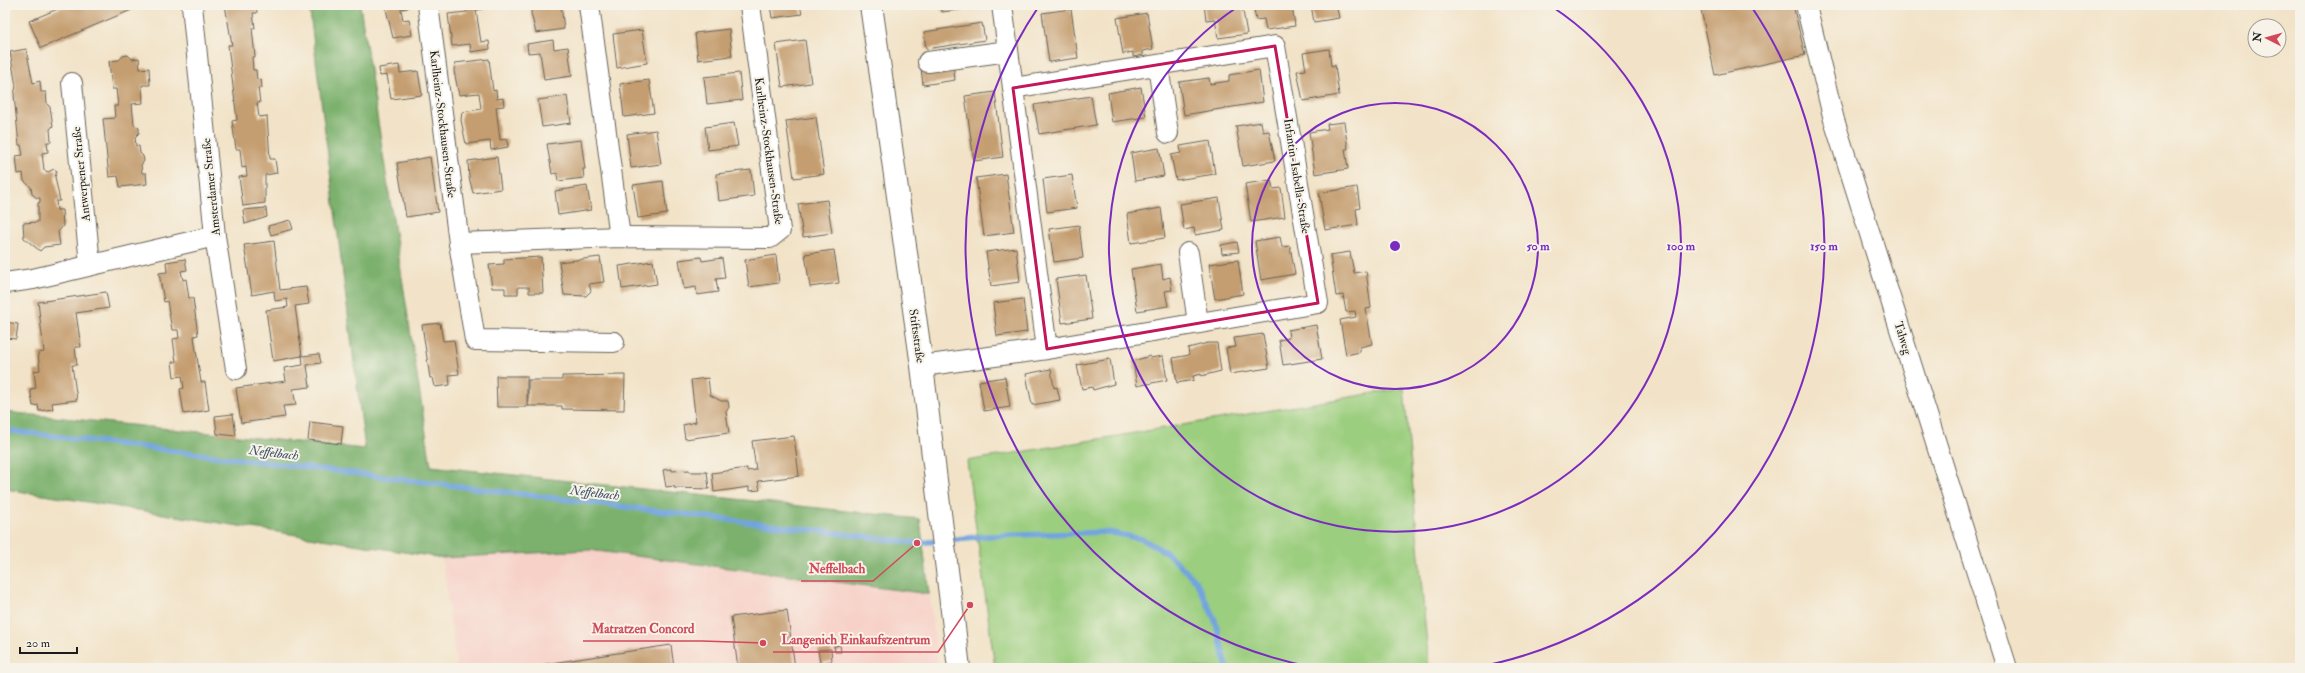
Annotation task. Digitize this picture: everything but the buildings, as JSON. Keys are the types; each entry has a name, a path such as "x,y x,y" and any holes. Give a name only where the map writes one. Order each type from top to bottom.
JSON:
{"street":[{"name":"Amsterdamer Straße","path":"192,5 215,236 236,369"},
{"name":"Karlheinz-Stockhausen-Straße","path":"428,5 459,243 475,340 614,342"},
{"path":"589,5 620,237"},
{"name":"Karlheinz-Stockhausen-Straße","path":"459,243 620,237 770,238 780,230 750,5"},
{"name":"Stiftsstraße","path":"870,5 922,366 960,668"},
{"path":"1002,5 1047,349"},
{"name":"Talweg","path":"1806,5 1834,120 2007,668"},
{"name":"Infantin-Isabella-Straße","path":"922,366 1047,349 1198,322 1318,303 1275,46 1158,66 1013,88"},
{"path":"928,62 1008,51"},
{"path":"1158,66 1168,133"},
{"name":"Antwerpener Straße","path":"72,84 90,264"},
{"path":"5,283 33,279 90,264 215,236"},
{"path":"1188,253 1198,322"}],"highlighted area":[{"path":"1275,46 1318,303 1047,349 1013,88"}],"shaded area":[{"path":"589,550 929,594 939,668 457,668 442,558"}],"green space":[{"path":"309,5 360,5 431,466 920,519 929,594 589,550 442,558 5,489 5,412 365,449"},
{"path":"1404,388 1429,668 995,668 967,461"}],"waterway":[{"name":"Neffelbach","path":"5,430 917,543 938,541"},
{"name":"Neffelbach","path":"947,540 986,536 1108,532 1142,539 1167,553 1196,581 1215,620 1227,668"}],"place":[{"name":"Neffelbach","path":"917,543"},
{"name":"Langenich Einkaufszentrum","path":"970,605"},
{"name":"Matratzen Concord","path":"763,643"}]}
